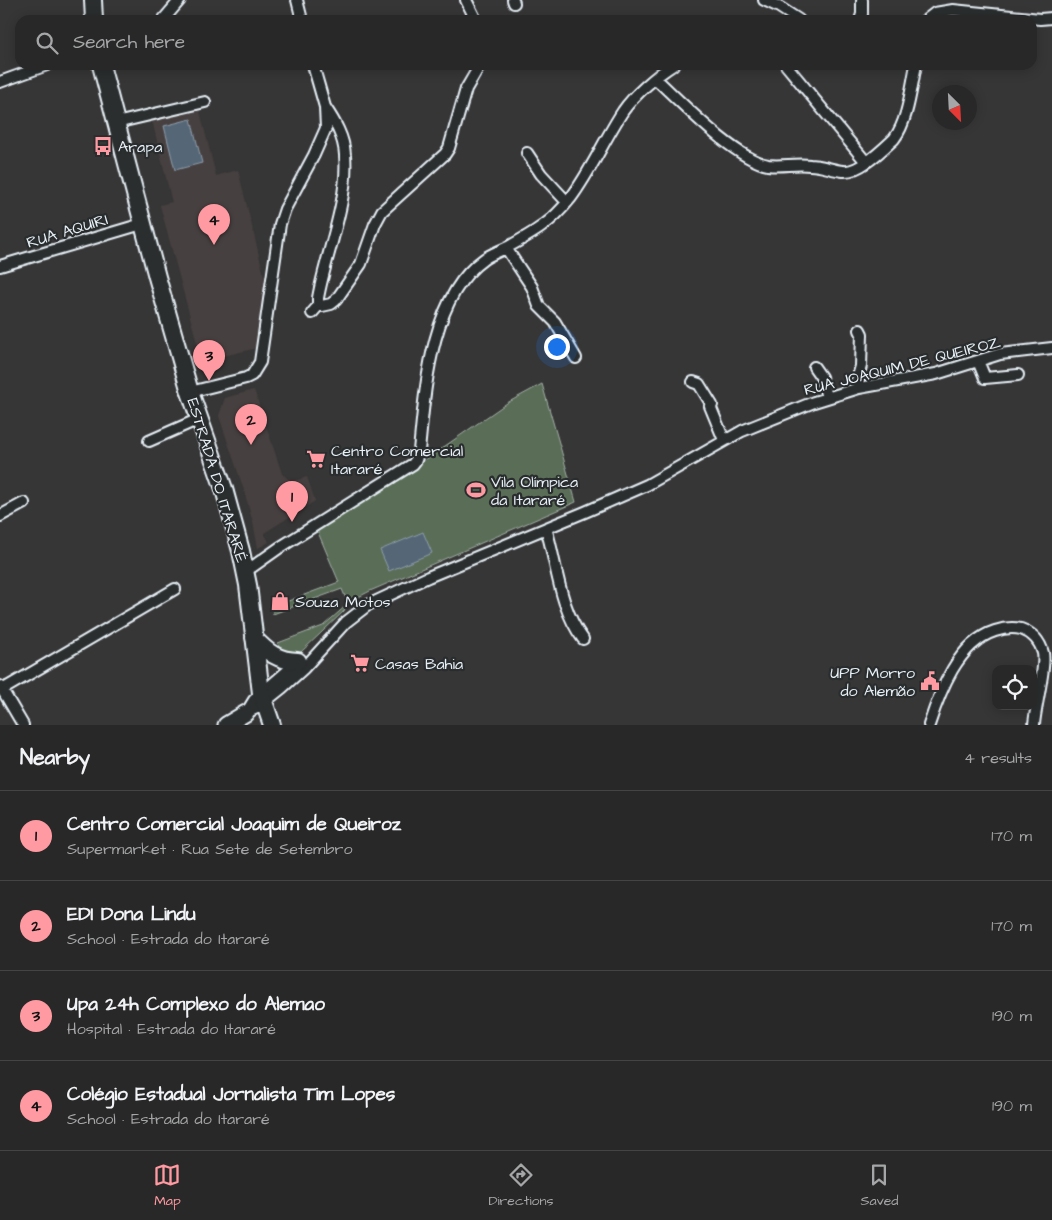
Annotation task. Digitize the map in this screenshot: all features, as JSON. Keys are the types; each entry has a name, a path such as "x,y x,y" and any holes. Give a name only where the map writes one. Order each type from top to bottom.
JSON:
{"main road":[{"path":"92,0 94,15"},
{"name":"ESTRADA DO ITARARÉ","path":"102,70 142,224 190,392 224,490 246,572 263,698 272,725"},
{"path":"254,638 276,658 298,661"}],"street":[{"path":"168,15 180,0"},
{"path":"297,0 301,15"},
{"path":"466,0 474,15"},
{"path":"764,0 791,15"},
{"path":"862,0 862,15"},
{"path":"936,15 953,10 1001,15"},
{"path":"1037,19 1052,18"},
{"path":"0,82 32,70"},
{"path":"190,392 246,378 252,375 260,362 280,224 285,209 325,134 327,121 325,107 314,70"},
{"path":"319,305 326,306 336,300 356,272 365,256 375,224 382,211 445,154 452,139 466,88 477,70"},
{"path":"246,572 287,543 405,469 416,460 419,451 429,360 441,324 465,277 486,258 541,228 551,220 580,184 624,110 666,70"},
{"path":"790,70 866,162"},
{"path":"656,78 714,132 758,162 776,165 807,164 842,171 852,171 894,140 901,129 915,70"},
{"path":"116,123 205,102"},
{"path":"312,313 319,305 319,290 338,217 345,173 345,154 341,137 336,123 325,107"},
{"path":"527,153 541,174 567,202"},
{"name":"RUA AQUIRI","path":"0,266 142,224"},
{"path":"506,248 532,287 539,306 555,322 576,358"},
{"path":"859,388 857,380 861,366 862,340 860,330"},
{"name":"RUA JOAQUIM DE QUEIROZ","path":"263,698 304,668 346,622 368,605 419,581 647,485 724,440 782,414 827,397 859,388 936,374 1013,352 1052,348"},
{"path":"978,361 985,378 1018,375"},
{"path":"814,367 821,377 827,397"},
{"path":"693,382 699,384 712,405 710,406 724,440"},
{"path":"149,441 199,419"},
{"path":"0,516 24,503"},
{"path":"546,528 563,597 574,627 583,638"},
{"path":"23,725 1,688 175,589"},
{"path":"929,725 936,705 957,661 964,651 976,640 989,633 1004,628 1015,628 1029,632 1036,638 1043,654 1044,661 1034,725"},
{"path":"226,725 246,712 254,700 263,698 298,661 315,656"}],"shaded area":[{"path":"199,108 216,176 238,170 266,284 257,348 202,361 160,205 172,202 152,120"},
{"path":"254,390 282,474 292,482 307,477 315,501 264,533 269,542 258,548 243,487 219,416 225,398"}],"green space":[{"name":"Vila Olímpica da Itararé","path":"542,384 576,502 370,591 351,602 344,611 298,654 280,651 278,643 323,626 348,604 342,589 273,614 272,607 339,582 317,530 399,478 507,403"}],"water":[{"path":"191,119 202,163 175,170 164,126"},
{"path":"423,532 432,553 389,571 380,550"}],"place":[{"name":"Arapa","path":"103,146"},
{"name":"Colégio Estadual Jornalista Tim Lopes","path":"214,245"},
{"name":"Upa 24h Complexo do Alemao","path":"209,381"},
{"name":"EDI Dona Lindu","path":"251,445"},
{"name":"Centro Comercial Itararé","path":"316,459"},
{"name":"Vila Olímpica da Itararé","path":"476,490"},
{"name":"Centro Comercial Joaquim de Queiroz","path":"292,522"},
{"name":"Souza Motos","path":"280,601"},
{"name":"Casas Bahia","path":"360,663"},
{"name":"UPP Morro do Alemão","path":"930,681"}]}
